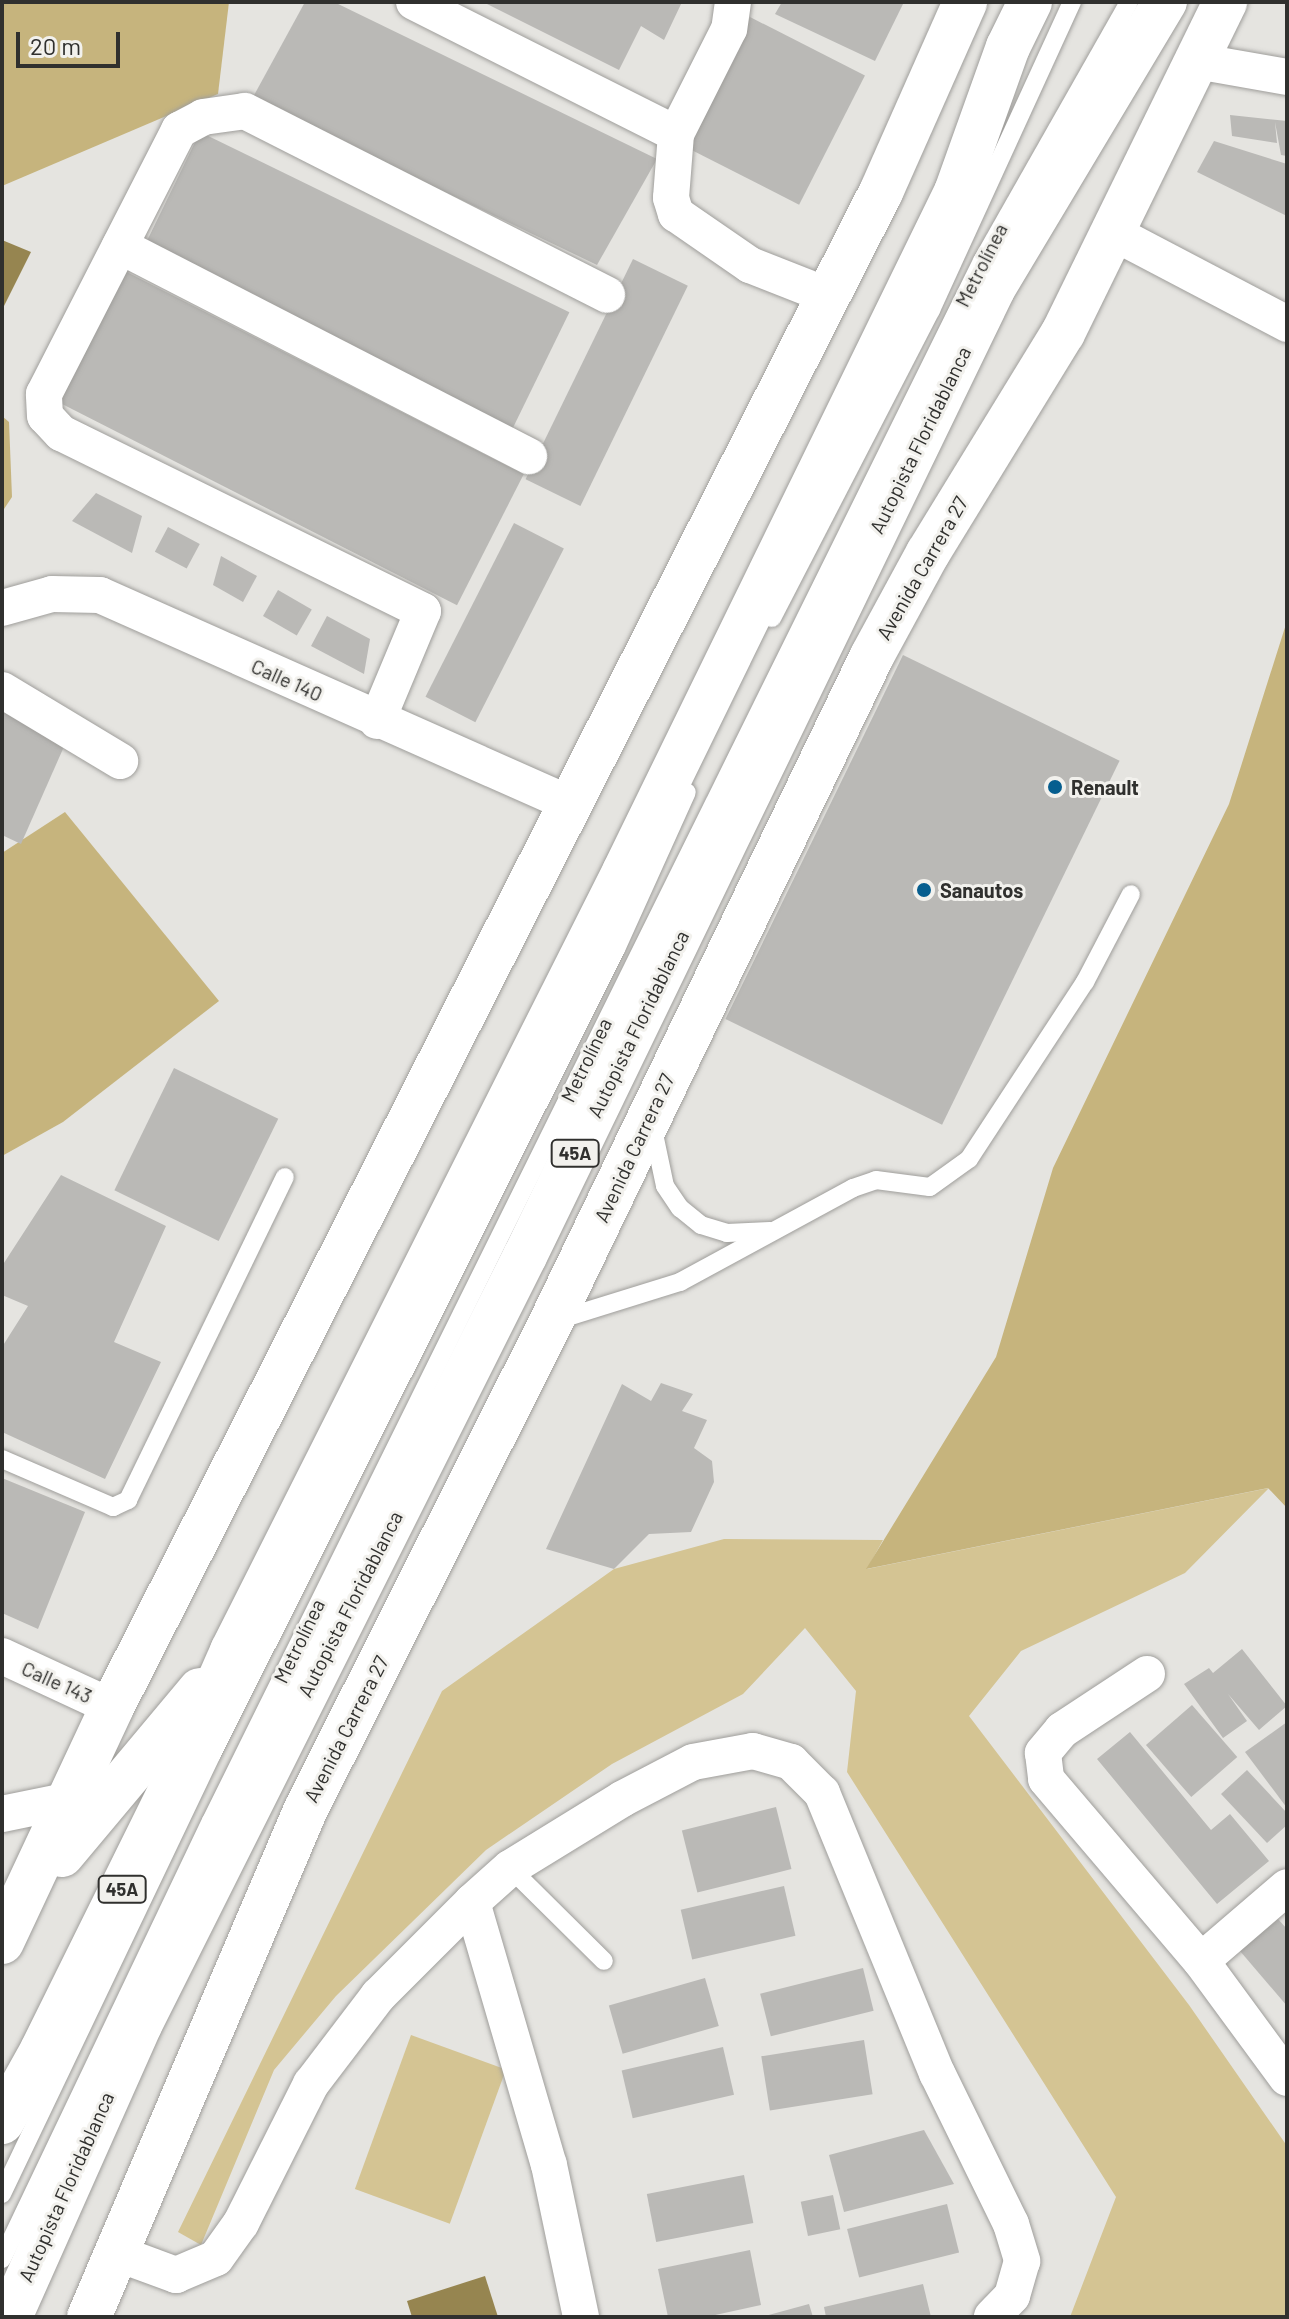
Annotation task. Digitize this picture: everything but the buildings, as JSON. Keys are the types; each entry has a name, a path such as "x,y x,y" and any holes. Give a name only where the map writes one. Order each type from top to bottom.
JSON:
{"highway":[{"path":"2,1942 112,1707 568,803 881,192 965,2"},
{"name":"45A","path":"2,2122 172,1787 232,1651 624,872 956,192 1008,47 1030,2"},
{"name":"Autopista Floridablanca","path":"10,2317 140,2025 525,1256 993,289 1165,2"},
{"name":"Avenida Carrera 27","path":"89,2317 119,2254 305,1811 551,1322 872,656 928,553 1063,333 1225,2"},
{"path":"23,1901 232,1651"}],"street":[{"path":"414,2 676,134"},
{"path":"733,2 729,29 676,134 671,198 676,214 750,265 826,295"},
{"path":"1196,61 1287,77"},
{"path":"377,721 423,611 61,433 45,416 44,394 179,130 203,117 245,111 607,295"},
{"path":"1112,232 1287,324"},
{"path":"120,246 529,456"},
{"name":"Calle 140","path":"2,608 52,594 100,595 377,721 568,803"},
{"path":"2,690 120,761"},
{"name":"Calle 143","path":"2,1656 112,1707"},
{"path":"1147,1674 1062,1730 1043,1753 1046,1779 1201,1961 1287,2078"},
{"path":"119,2254 176,2275 216,2258 241,2223 280,2136 311,2084 378,1996 472,1902 510,1868 693,1762 753,1751 791,1762 822,1793 937,2073 1011,2224 1022,2261 1012,2296 992,2317"},
{"path":"2,1814 70,1800"},
{"path":"1201,1961 1287,1887"},
{"path":"472,1902 549,2165 581,2317"}],"lane":[{"name":"Metrolínea","path":"764,633 931,310 1072,2"},
{"name":"Metrolínea","path":"2,2259 218,1806 982,261 1129,2"},
{"name":"Metrolínea","path":"2,2194 219,1740 616,949 750,661"},
{"path":"551,1322 680,1282 792,1226 864,1184 876,1180 930,1187 969,1159 1085,982 1131,894"},
{"path":"656,1099 658,1161 680,1208 701,1225 727,1233 754,1235 792,1226"},
{"path":"2,1459 113,1507 128,1500 285,1177"},
{"path":"510,1868 604,1961"}],"shaded area":[{"path":"2,2 229,2 218,94 2,186"},
{"path":"2,240 31,252 3,308 2,308"},
{"path":"2,416 9,422 12,497 2,512"},
{"path":"1287,621 1287,1508 1268,1488 866,1569 996,1357 1053,1168 1229,804"},
{"path":"65,812 219,1001 63,1122 2,1156 2,853"},
{"path":"1269,1488 1185,1573 1021,1651 969,1716 1189,2005 1287,2146 1287,2317 1070,2317 1116,2197 847,1772 856,1691 805,1628 743,1694 612,1764 486,1850 336,1996 274,2070 201,2245 178,2232 442,1691 614,1569 724,1539 883,1540 867,1569"},
{"path":"411,2035 506,2070 450,2224 355,2189"},
{"path":"485,2276 498,2317 412,2317 407,2301"}],"place":[{"name":"Renault","path":"1055,787"},
{"name":"Sanautos","path":"924,890"}]}
